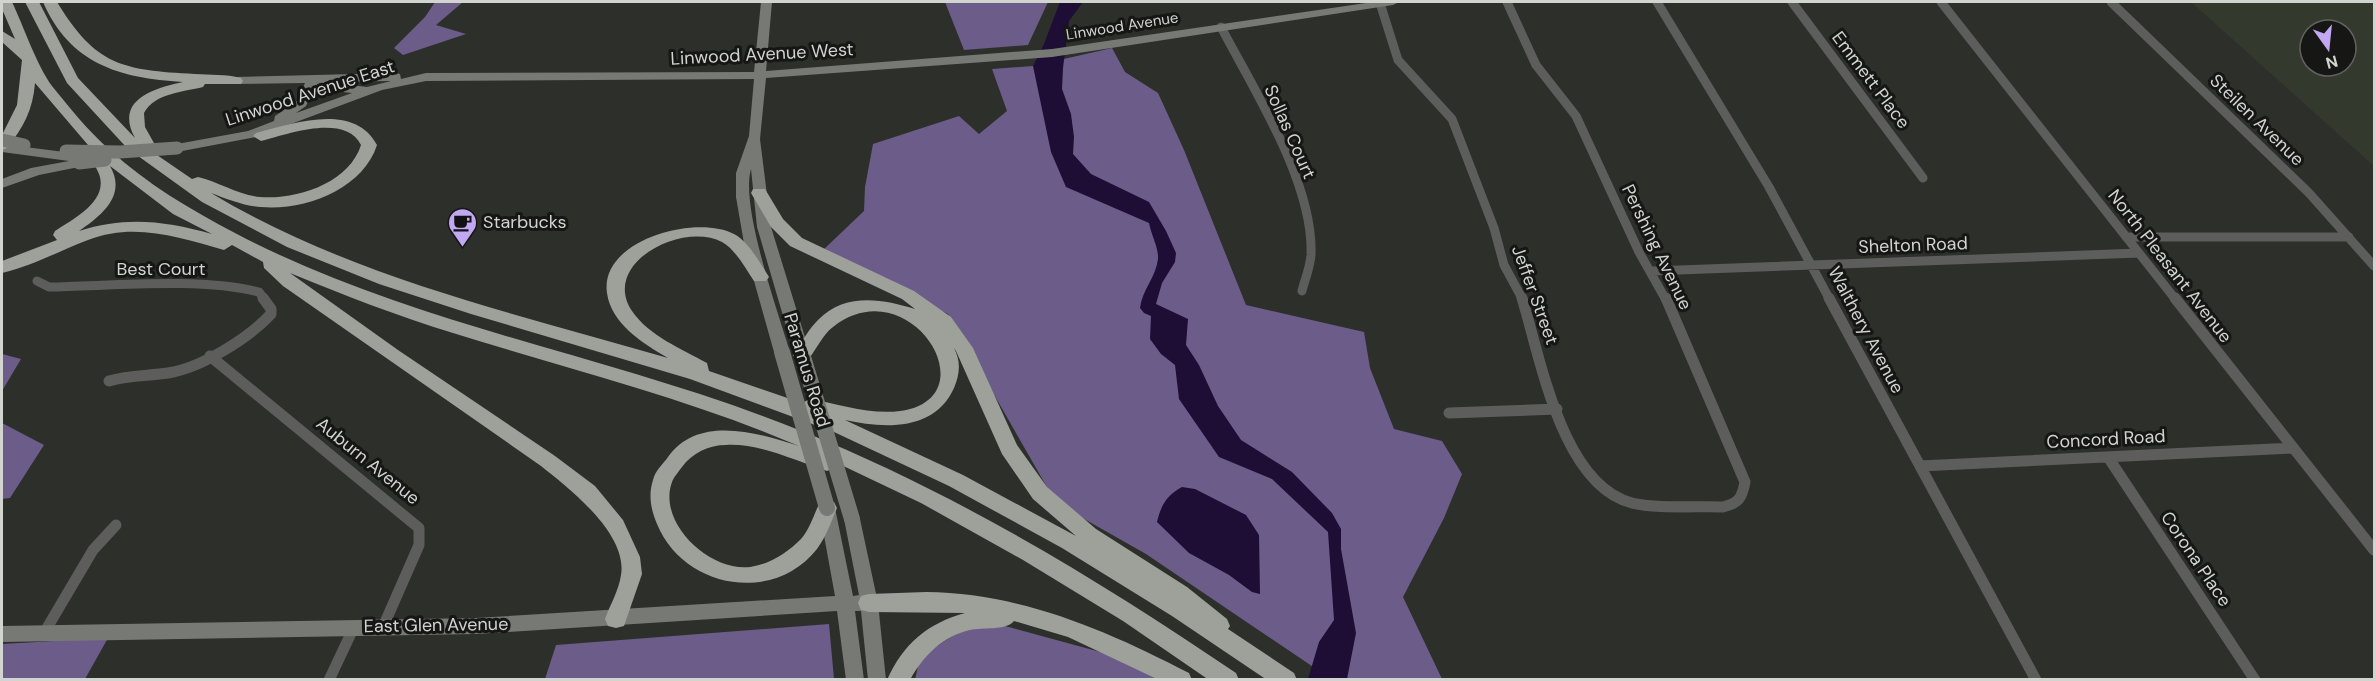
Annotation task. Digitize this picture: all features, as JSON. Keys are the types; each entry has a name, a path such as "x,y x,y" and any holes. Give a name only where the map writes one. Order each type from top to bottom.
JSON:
{"highway":[{"path":"6,2 16,35 29,59 49,91 80,129 115,162 157,194 206,225 262,255 324,282 394,308 735,413 823,448 903,485 1031,554 1228,680"},
{"path":"32,2 50,42 75,82 110,122 161,165 210,199 255,225 352,268 450,301 734,386 877,442 1000,504 1128,578 1277,674"},
{"path":"50,2 76,41 87,52 103,61 151,74 236,81"},
{"path":"2,34 29,59"},
{"path":"2,144 19,122 26,108 29,59"},
{"path":"236,81 174,89 142,104 137,112 136,121 161,165 234,196 277,202 310,195 339,181 360,165 369,145 366,137 358,130 339,124 305,126 261,136"},
{"path":"2,258 27,252 61,235 83,221 105,200 110,182 80,129"},
{"path":"759,193 777,223 796,242 908,296 941,318 964,348 1009,449 1049,502 1089,535 1180,593 1277,674"},
{"path":"2,267 32,258 93,232 128,225 177,230 262,255 289,282 333,310 392,356 548,461 588,492 616,526 630,557 632,574 616,619"},
{"path":"734,386 664,346 634,324 619,305 617,281 628,260 643,247 661,238 690,232 710,232 729,238 739,247 760,277"},
{"path":"774,400 872,417 900,418 921,412 938,401 948,388 952,374 947,351 929,327 912,314 888,305 861,306 836,314 818,328 803,358"},
{"path":"827,508 812,540 794,558 762,573 729,575 702,565 684,547 662,513 658,488 666,470 682,453 704,441 727,437 770,445 903,485"},
{"path":"869,603 921,601 964,603 1040,618 1102,639 1181,680"},
{"path":"898,680 910,658 924,640 950,627 1002,617 1040,618"}],"main road":[{"name":"Paramus Road","path":"766,2 755,136 759,193 767,237 852,519 869,603 877,680"},
{"name":"Linwood Avenue","path":"1034,54 1365,4 1393,2"},
{"name":"Linwood Avenue West","path":"491,78 760,75 1034,54"},
{"path":"236,81 284,81 316,77 426,76"},
{"name":"Linwood Avenue East","path":"73,157 114,152 180,151 259,132 371,90 426,76 491,78"},
{"name":"Linwood Avenue East","path":"2,144 73,157 131,157 180,151 261,136 392,91 491,78"},
{"path":"284,81 392,91"},
{"path":"180,151 277,120 302,103 310,85"},
{"name":"Paramus Road","path":"755,136 743,172 748,233 827,508 847,603 855,680"},
{"path":"2,184 73,157"},
{"name":"East Glen Avenue","path":"2,634 383,627 616,619 813,602 869,603"}],"street":[{"name":"Pershing Avenue","path":"1507,2 1536,64 1576,116 1639,252 1652,271 1745,482 1742,498 1735,504 1723,507"},
{"name":"Walthery Avenue","path":"1657,2 1769,188 2036,680"},
{"name":"Emmett Place","path":"1792,2 1923,177"},
{"name":"North Pleasant Avenue","path":"1941,2 2374,550"},
{"name":"Steilen Avenue","path":"2111,2 2309,193 2374,266"},
{"name":"Jeffer Street","path":"1380,3 1398,60 1452,119 1494,228 1504,265 1520,291 1566,441 1589,476 1607,494 1633,504 1723,507"},
{"name":"Sollas Court","path":"1221,27 1294,176 1305,213 1312,253 1302,291"},
{"path":"2126,237 2349,237"},
{"name":"Shelton Road","path":"1652,271 2139,253"},
{"name":"Best Court","path":"37,281 49,287 204,285 243,288 259,292 271,309 271,315 263,323 210,356"},
{"path":"109,381 134,375 178,371 210,356"},
{"name":"Auburn Avenue","path":"210,356 419,528 418,546 383,627"},
{"path":"1449,413 1557,409"},
{"name":"Concord Road","path":"1920,466 2293,448"},
{"name":"Corona Place","path":"2108,458 2255,680"},
{"path":"44,633 93,550 116,525"},
{"path":"329,680 354,627"}],"shaded area":[{"path":"435,2 463,2 436,25 466,34 403,55 394,48 425,17"},
{"path":"945,2 1048,2 1028,45 964,50"},
{"path":"1060,2 1083,2 1069,21 1063,68 1062,89 1071,114 1074,137 1073,154 1091,174 1149,202 1176,253 1175,262 1162,283 1156,304 1188,319 1186,345 1199,365 1218,406 1241,440 1292,472 1332,513 1341,529 1341,549 1356,633 1347,679 1308,679 1319,642 1334,620 1328,532 1272,479 1219,457 1179,399 1175,365 1161,354 1150,339 1151,316 1140,308 1158,259 1149,223 1066,187 1051,152 1033,66"},
{"path":"2191,2 2374,2 2374,166"},
{"path":"1112,48 1125,72 1158,93 1184,150 1246,305 1364,332 1370,368 1394,429 1442,441 1462,474 1444,518 1403,597 1442,679 1331,679 1146,554 1056,503 948,314 822,251 864,211 865,187 873,144 959,116 979,134 1007,111 992,69 1033,66"},
{"path":"2,354 21,359 2,391"},
{"path":"2,423 44,445 10,498 2,499"},
{"path":"1182,487 1195,489 1246,515 1259,535 1260,594 1252,592 1229,575 1189,553 1157,522 1165,501"},
{"path":"979,619 1115,656 1112,648 1157,679 915,680 920,657"},
{"path":"829,624 834,679 545,679 556,645"},
{"path":"108,638 85,679 2,679 2,644"}],"place":[{"name":"Starbucks","path":"462,248"}]}
